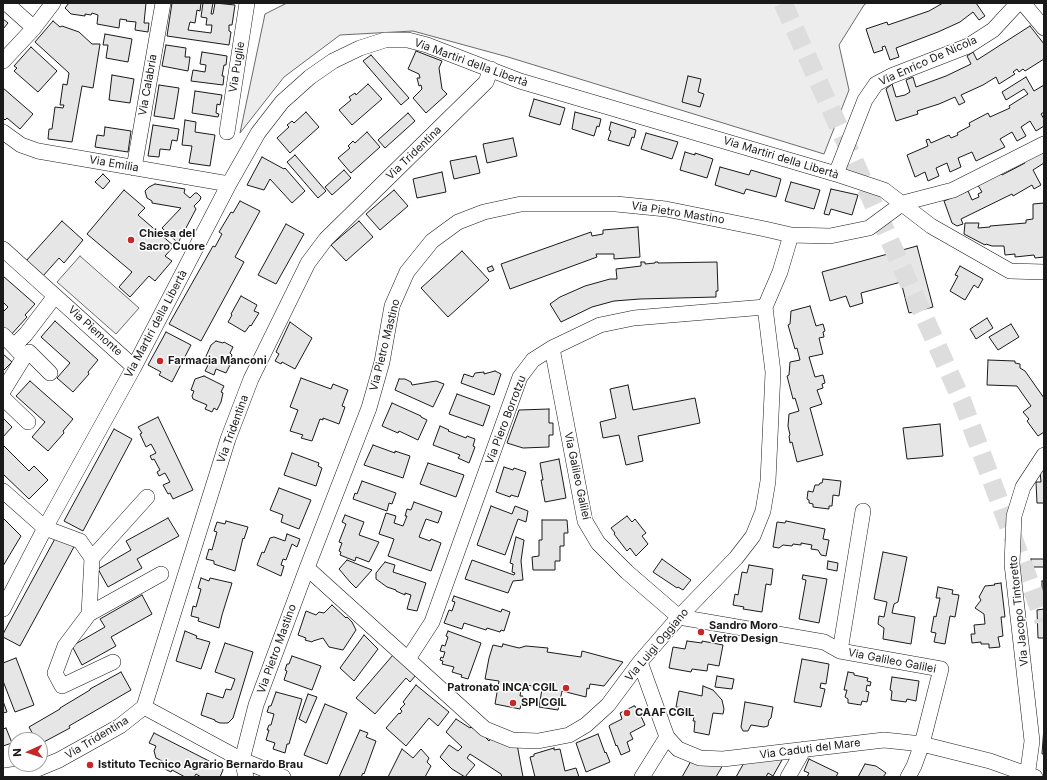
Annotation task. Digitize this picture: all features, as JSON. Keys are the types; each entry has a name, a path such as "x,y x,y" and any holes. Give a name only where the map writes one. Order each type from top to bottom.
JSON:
{"street":[{"path":"6,3 34,28"},
{"path":"3,61 34,28 53,3"},
{"name":"Via Calabria","path":"134,168 163,3"},
{"name":"Via Puglie","path":"227,132 247,3"},
{"name":"Via Enrico De Nicola","path":"836,174 865,100 876,84 890,76 968,46 993,30 1018,3"},
{"path":"1023,3 1044,28"},
{"name":"Via Martiri della Libertà","path":"3,609 45,528 134,367 229,184 258,133 282,102 310,76 333,61 360,48 385,40 408,40 427,45 520,81 836,174 884,190 931,226 1010,271 1044,272"},
{"name":"Via Tridentina","path":"3,776 30,772 59,760 120,726 144,707 228,439 251,379 308,263 326,239 486,82 491,69"},
{"name":"Via Emilia","path":"3,132 21,145 38,151 229,184"},
{"name":"Via Pietro Mastino","path":"242,760 256,705 369,408 382,362 392,306 408,272 432,241 458,222 484,212 521,204 616,204 666,209 791,235 830,236 869,228 903,204 953,190 1044,144"},
{"path":"765,307 780,272 791,235"},
{"name":"Via Piemonte","path":"3,249 134,367"},
{"path":"14,346 26,334 55,296"},
{"name":"Via Piero Borrotzu","path":"408,659 432,622 520,376 533,360 552,348 600,325 634,318 765,307"},
{"name":"Via Luigi Oggiano","path":"307,568 485,729 512,740 538,741 569,735 586,725 608,705 640,662 679,617 736,558 753,536 763,511 768,481 773,372 765,307"},
{"path":"3,335 24,357"},
{"name":"Via Galileo Galilei","path":"552,348 585,521 598,543 627,572 679,617 824,642 840,651 941,669 922,744"},
{"path":"3,391 24,357 29,352 50,373"},
{"path":"3,398 28,422"},
{"name":"Via Jacopo Tintoretto","path":"1030,776 1032,741 1012,564 1014,516 1023,487 1044,455"},
{"path":"3,491 45,528 80,541 92,558 89,614"},
{"path":"92,558 147,497"},
{"name":"Via Galileo Galilei","path":"840,651 863,511"},
{"path":"113,662 62,686 55,674 65,646 89,614 162,574"},
{"name":"Via Caduti del Mare","path":"640,662 667,737 678,749 700,758 723,759 884,740 922,744 990,761 1030,776"},
{"path":"144,707 242,760 283,777"},
{"path":"642,777 667,737"},
{"path":"908,777 914,766 922,744"},
{"path":"788,777 804,749"},
{"path":"242,760 246,777"}],"shaded area":[{"path":"287,3 867,3 864,5 839,45 849,90 824,154 508,57 413,31 340,35 284,77 240,133 265,14"},
{"path":"80,256 139,308 116,334 57,282"}],"building":[{"path":"69,3 146,3 144,23 149,23 148,32 135,30 136,22 126,21 127,20 120,19 119,28 97,24 98,15 92,13 91,15 85,14 85,16 71,14 65,8"},
{"path":"172,3 201,3 200,11 197,10 195,23 190,22 188,30 211,33 212,25 206,25 207,18 201,17 203,3 213,3 211,14 213,14 215,3 235,5 232,25 229,25 229,31 231,32 229,45 167,36"},
{"path":"943,3 976,3 985,16 979,20 973,12 960,22 896,48 899,57 890,60 885,46 882,47 883,50 874,53 866,29 887,22 888,25 929,11"},
{"path":"3,19 8,23 3,29"},
{"path":"53,21 60,27 62,26 79,32 92,44 100,44 93,88 82,86 72,142 48,139 49,129 52,129 55,107 63,108 64,105 60,105 63,84 67,85 69,73 35,42"},
{"path":"1030,26 1044,44 1044,59 1025,71 1023,69 1019,72 1017,69 1013,72 1015,74 999,84 996,77 961,95 965,102 959,105 955,97 917,111 918,114 896,121 886,89 892,84 896,97 905,95 910,92 906,80 913,77 916,87 946,76 971,64 967,56 973,52 977,60"},
{"path":"105,34 132,39 128,62 106,58 108,45 103,45"},
{"path":"166,45 186,48 185,57 190,57 188,71 162,66"},
{"path":"31,47 57,71 38,92 14,71 17,68 14,66"},
{"path":"416,51 442,61 439,68 442,89 447,94 426,113 413,98 422,89 421,85 419,86 417,78 420,78 419,74 408,69"},
{"path":"202,52 227,56 226,65 224,65 222,76 224,76 223,85 191,81 193,70 205,72 206,65 200,64"},
{"path":"371,55 409,98 401,105 363,61"},
{"path":"112,75 134,79 130,103 109,100"},
{"path":"688,76 701,79 698,92 704,94 700,107 682,102"},
{"path":"1026,77 1034,91 1044,85 1044,112 1041,114 1044,119 1044,126 1036,131 1030,121 1021,127 1026,136 1017,141 1012,132 1000,139 1005,147 976,161 972,152 958,158 961,167 950,172 947,163 936,168 939,176 928,181 925,172 915,177 907,155 928,146 926,140 929,139 931,143 949,135 951,138 958,135 957,133 970,126 969,123 988,113 990,117 1010,108 1009,106 1028,94 1024,89 1006,100 1002,92"},
{"path":"368,84 382,99 352,125 339,110 351,100 349,97 355,93 356,95"},
{"path":"159,85 179,88 174,119 154,116"},
{"path":"3,88 33,114 20,129 7,118 5,120 3,118"},
{"path":"195,91 222,95 220,105 217,104 216,113 219,114 218,117 192,113"},
{"path":"534,99 565,108 560,125 529,116"},
{"path":"306,112 319,127 290,153 277,138 289,127 287,125 292,121 294,123"},
{"path":"575,112 601,119 594,136 572,129"},
{"path":"408,113 415,121 385,148 378,140"},
{"path":"185,120 196,122 195,132 215,135 210,166 189,163 192,146 182,145"},
{"path":"611,122 636,130 634,138 632,137 629,146 608,140 611,131 609,130"},
{"path":"153,125 179,129 177,141 172,140 170,150 160,149 159,157 148,156"},
{"path":"105,127 131,131 128,152 95,147 97,135 104,136"},
{"path":"367,132 380,147 351,173 338,158 350,148 348,146 353,141 355,143"},
{"path":"646,133 678,142 672,159 641,149"},
{"path":"513,138 517,156 487,163 483,144"},
{"path":"1044,150 1044,163 1033,170 1041,185 1034,189 1032,185 1013,196 1012,194 961,219 963,224 957,226 952,223 944,201 968,191 972,200 979,197 978,194 982,192 976,182 999,169 1002,175 1025,163 1021,157"},
{"path":"685,152 695,155 695,153 713,159 707,178 680,170"},
{"path":"295,155 326,191 318,198 287,162"},
{"path":"476,156 480,173 454,179 450,161"},
{"path":"262,157 284,169 285,168 305,191 292,203 270,179 264,190 247,185"},
{"path":"720,167 749,175 751,170 781,179 776,197 746,189 744,194 715,185"},
{"path":"344,170 351,178 332,195 325,187"},
{"path":"442,172 446,192 417,198 413,179"},
{"path":"103,174 110,181 103,189 95,182"},
{"path":"791,182 820,190 814,209 785,201"},
{"path":"155,184 185,189 184,193 190,198 195,193 201,197 194,206 196,209 178,243 162,228 181,208 152,203 152,201 147,198 145,191"},
{"path":"831,189 858,195 852,215 831,209 829,215 824,214"},
{"name":"Chiesa del Sacro Cuore","path":"124,190 145,208 138,215 174,246 165,256 172,261 155,281 149,276 130,297 119,287 132,272 87,234"},
{"path":"394,190 408,206 380,230 366,214"},
{"path":"240,201 260,211 235,257 244,262 201,341 169,324 213,246 215,247 222,234 219,232 231,212 233,213"},
{"path":"1044,203 1044,257 1035,258 1034,255 1015,257 1015,254 1005,255 1004,246 985,245 964,234 965,223 979,223 978,228 1026,223 1026,220 1033,219 1033,204"},
{"path":"62,221 83,240 64,263 59,258 43,276 26,261"},
{"path":"359,221 373,237 346,261 331,245"},
{"path":"286,224 304,234 276,284 258,275"},
{"path":"638,227 640,257 614,259 614,254 596,254 597,257 510,289 501,264 591,232 592,236 603,234 603,230"},
{"path":"917,246 933,307 909,313 901,282 861,293 863,303 850,307 846,296 830,301 822,272"},
{"path":"462,251 489,280 448,317 421,288"},
{"path":"641,262 645,262 645,264 655,262 717,262 718,291 716,291 716,297 614,301 592,307 561,322 550,304 560,297 585,286 610,279 617,279 616,269 641,266"},
{"path":"492,266 494,270 489,272 487,268"},
{"path":"960,266 983,279 978,288 974,285 965,300 950,291 958,276 955,275"},
{"path":"3,276 35,304 25,315 27,317 10,336 3,330 3,312 8,307 3,302"},
{"path":"241,296 257,305 254,311 259,313 251,326 250,325 245,332 228,322"},
{"path":"810,306 816,326 823,324 825,331 823,332 824,337 819,338 823,354 809,357 815,377 823,375 825,383 822,384 823,388 817,390 822,404 810,408 823,455 797,462 792,442 790,443 788,426 789,414 799,411 795,398 793,399 787,376 789,375 790,362 800,360 788,325 790,324 791,311"},
{"path":"987,318 993,328 976,339 970,329"},
{"path":"55,321 98,360 88,372 89,374 73,392 57,378 70,363 41,337"},
{"path":"290,322 312,338 295,369 282,362 281,364 275,361 279,354 276,352"},
{"path":"1011,324 1019,337 998,350 989,337"},
{"path":"166,332 191,345 172,382 159,375 161,372 148,365"},
{"path":"216,341 224,342 233,347 230,353 232,355 228,365 230,365 226,373 216,369 214,375 205,371 208,365 203,363 211,345"},
{"path":"3,354 12,362 3,371"},
{"path":"988,360 1015,361 1015,363 1020,364 1020,368 1025,371 1044,398 1044,432 1038,436 1027,421 1029,419 1023,412 1031,406 1017,386 987,385"},
{"path":"495,371 501,374 494,395 461,383 464,374 473,377 475,373 484,372 484,374"},
{"path":"204,376 224,386 221,392 223,393 221,402 217,410 214,408 212,412 205,409 207,405 193,399 192,396 194,391 191,390 195,379"},
{"path":"301,378 331,389 333,384 348,390 342,406 345,407 339,424 323,418 323,420 320,419 312,441 301,438 303,435 290,431 298,410 290,407"},
{"path":"399,379 405,379 411,382 412,385 436,381 444,384 433,407 395,390"},
{"path":"30,381 73,419 63,431 64,433 48,451 32,437 45,422 16,396"},
{"path":"628,385 633,410 695,398 700,423 638,436 643,461 626,465 619,435 603,438 600,422 616,418 610,389"},
{"path":"457,394 490,406 483,426 449,414"},
{"path":"392,403 427,420 418,440 399,431 398,433 382,426"},
{"path":"549,409 549,423 553,423 553,435 549,435 549,447 523,448 507,443 519,410"},
{"path":"158,417 193,490 173,499 163,485 170,482 165,473 159,476 157,472 160,470 154,459 152,460 150,456 156,453 151,444 146,447 140,434 142,433 138,427"},
{"path":"3,418 12,427 3,437"},
{"path":"940,424 943,456 907,459 903,428"},
{"path":"440,426 466,438 467,436 475,439 473,446 475,447 469,463 458,458 460,455 433,445"},
{"path":"114,429 132,439 83,531 64,521"},
{"path":"3,445 29,471 34,466 48,480 29,499 3,474"},
{"path":"373,445 395,453 395,451 410,456 403,478 364,465"},
{"path":"292,453 319,463 318,466 322,468 316,486 284,475"},
{"path":"559,459 566,498 545,502 540,463"},
{"path":"428,463 464,475 456,497 420,484"},
{"path":"504,467 513,470 514,468 526,472 518,497 511,495 510,497 496,492"},
{"path":"1044,470 1044,503 1037,503 1036,482 1041,482 1040,471"},
{"path":"823,479 841,481 839,496 833,495 832,506 829,506 829,509 813,507 813,504 809,503 809,500 807,499 808,491 813,492 815,485 822,483"},
{"path":"362,481 396,493 392,504 389,503 387,511 353,499 355,493 357,494"},
{"path":"279,488 311,500 299,529 281,522 283,515 270,510"},
{"path":"414,502 442,512 438,523 426,519 419,537 430,541 431,539 441,543 431,571 388,556 394,539 379,534 386,513 396,516 394,523 403,526 407,516 405,516 407,509 411,510"},
{"path":"491,506 512,514 515,506 528,511 526,522 518,519 505,555 477,545"},
{"path":"345,515 364,522 359,535 379,542 369,562 356,557 355,561 340,555 341,552 339,551 342,543 339,542 346,524 342,522"},
{"path":"627,516 632,522 635,519 646,533 642,536 648,544 636,556 630,548 627,551 611,528"},
{"path":"3,518 21,536 3,566"},
{"path":"168,518 179,536 137,559 142,568 108,587 98,569 131,550 126,541"},
{"path":"542,520 567,520 568,533 564,533 564,546 560,546 560,561 555,561 555,570 533,570 532,557 539,556 539,540 542,540"},
{"path":"226,521 248,527 244,539 243,538 235,571 214,564 214,561 206,559 209,549 212,550 217,532 214,531 217,522 225,524"},
{"path":"786,521 825,529 823,539 829,540 826,556 821,555 818,550 811,549 812,545 801,543 801,545 793,544 792,546 783,545 779,548 773,547 777,522 785,523"},
{"path":"287,534 300,539 297,547 292,544 286,560 283,559 281,565 284,566 281,576 257,565 270,538 274,537 285,541"},
{"path":"57,535 75,545 20,646 3,637 3,634"},
{"path":"516,537 524,540 521,561 523,580 513,581 508,593 465,579 472,560 514,575 515,573 512,572 513,564 510,563"},
{"path":"883,552 907,557 898,602 894,604 892,613 915,617 911,644 883,639 884,628 878,624 879,616 884,617 887,602 874,599"},
{"path":"662,559 691,580 683,590 678,587 677,588 653,572"},
{"path":"1031,559 1044,559 1044,567 1031,567"},
{"path":"347,560 372,570 356,588 339,569"},
{"path":"828,561 838,563 837,571 827,569"},
{"path":"385,562 395,565 393,572 426,583 417,611 407,609 411,595 405,593 405,595 387,587 376,579 376,573"},
{"path":"749,565 773,569 771,585 766,584 762,612 743,609 744,607 733,605 735,594 738,595 742,572 747,573"},
{"path":"803,575 827,579 819,623 799,619 806,580 802,579"},
{"path":"201,578 209,581 210,578 232,583 219,628 198,621 199,618 191,616 193,606 196,607 201,589 198,588"},
{"path":"1042,581 1044,581 1044,593 1042,593"},
{"path":"1001,583 1005,617 1001,617 1003,636 998,637 1000,647 989,648 989,644 981,644 981,642 972,643 971,634 975,634 974,625 985,624 984,614 975,608 981,600 979,597 985,586"},
{"path":"938,587 953,590 952,594 959,595 955,617 950,616 945,644 934,642 936,633 931,632 940,598 936,598"},
{"path":"142,595 152,614 111,637 116,646 82,665 72,646 105,627 100,619"},
{"path":"454,596 501,612 502,609 510,612 504,631 501,630 500,632 487,628 486,630 464,623 462,629 444,623 449,610 452,611 455,602 452,601"},
{"path":"332,605 352,622 356,630 343,650 329,647 323,638 312,642 305,640 306,638 298,635 306,611 316,615 319,612 324,613"},
{"path":"1044,609 1044,638 1038,638 1037,610"},
{"path":"185,631 197,636 196,638 210,642 201,669 176,661"},
{"path":"448,631 481,643 468,679 461,677 462,675 452,672 454,667 442,664 443,661 440,660 441,657 443,658 445,652 440,651 442,645 445,646"},
{"path":"364,635 378,649 354,681 340,668"},
{"path":"687,641 702,643 702,641 723,645 719,666 708,664 707,671 692,669 691,672 669,668 673,647 685,649"},
{"path":"225,643 253,652 233,718 228,723 220,723 201,715 207,693 223,698 226,689 231,690 235,679 215,672"},
{"path":"503,644 519,648 526,646 548,648 547,652 581,657 582,651 623,662 604,686 590,684 589,689 587,688 586,697 562,691 558,710 539,707 542,689 532,688 532,686 522,684 520,696 523,696 520,709 495,704 499,681 485,679 493,645 502,647"},
{"path":"393,655 416,675 410,682 406,678 375,714 356,698"},
{"path":"292,656 321,666 312,690 284,680 287,671 285,670 287,664 289,664"},
{"path":"16,658 34,705 15,712 3,681 3,663"},
{"path":"802,659 829,664 826,684 821,683 820,688 825,689 821,707 794,702"},
{"path":"121,672 131,690 69,726 70,728 48,740 48,732 32,732 29,727 90,689"},
{"path":"848,672 868,678 867,681 871,682 870,686 867,685 866,691 869,692 867,702 862,701 861,705 848,703 848,699 845,697 847,690 844,690"},
{"path":"717,676 734,679 732,689 715,687"},
{"path":"892,677 919,681 916,701 907,699 906,702 891,700 892,691 890,690"},
{"path":"416,685 449,712 438,726 429,718 406,746 386,728 399,713 400,714 402,711 400,709 405,704 403,702"},
{"path":"703,686 713,690 722,700 724,709 723,714 713,713 709,735 694,732 695,721 693,721 694,717 691,715 691,711 686,710 687,708 676,707 679,691 702,696"},
{"path":"276,692 302,699 285,753 273,749 275,743 266,740 269,730 267,730 269,725 271,725 274,714 267,712"},
{"path":"308,694 317,697 306,723 299,719"},
{"path":"3,701 7,712 3,713"},
{"path":"745,702 773,707 768,726 764,727 751,725 748,731 743,731 741,727"},
{"path":"325,704 347,713 327,764 304,755"},
{"path":"634,706 645,725 630,733 633,739 627,742 630,751 621,755 609,726 622,719 620,713"},
{"path":"456,719 481,733 489,741 493,736 517,744 523,777 502,777 501,774 470,754 467,758 475,765 465,777 452,769 440,757 449,745 458,751 462,747 446,732"},
{"path":"1044,727 1044,754 1042,754"},
{"path":"6,728 8,733 8,744 3,746 3,729"},
{"path":"360,730 368,733 366,737 376,741 364,774 363,773 361,777 339,777"},
{"path":"154,733 211,762 213,761 221,765 223,770 220,777 201,777 196,774 194,777 185,777 172,770 171,772 163,768 166,763 156,758 154,751 156,746 149,743"},
{"path":"598,734 610,762 586,772 576,743"},
{"path":"554,748 554,750 560,749 565,771 576,768 579,777 535,777 530,757 534,756 534,754"},
{"path":"402,749 413,758 421,749 429,758 427,762 431,766 425,777 388,777"},
{"path":"780,757 782,760 773,776 768,773 766,777 736,777 745,761"},
{"path":"809,759 838,773 836,777 807,777 809,773 804,771"},
{"path":"691,761 724,763 716,777 682,777"},
{"path":"865,764 876,766 886,773 883,777 858,777"}],"tunnel":[{"path":"783,3 962,401 1044,621"}],"place":[{"name":"Chiesa del Sacro Cuore","path":"131,240"},
{"name":"Farmacia Manconi","path":"160,361"},
{"name":"Sandro Moro Vetro Design","path":"701,632"},
{"name":"Patronato INCA CGIL","path":"566,688"},
{"name":"SPI CGIL","path":"513,703"},
{"name":"CAAF CGIL","path":"627,713"},
{"name":"Istituto Tecnico Agrario Bernardo Brau","path":"90,765"}]}
